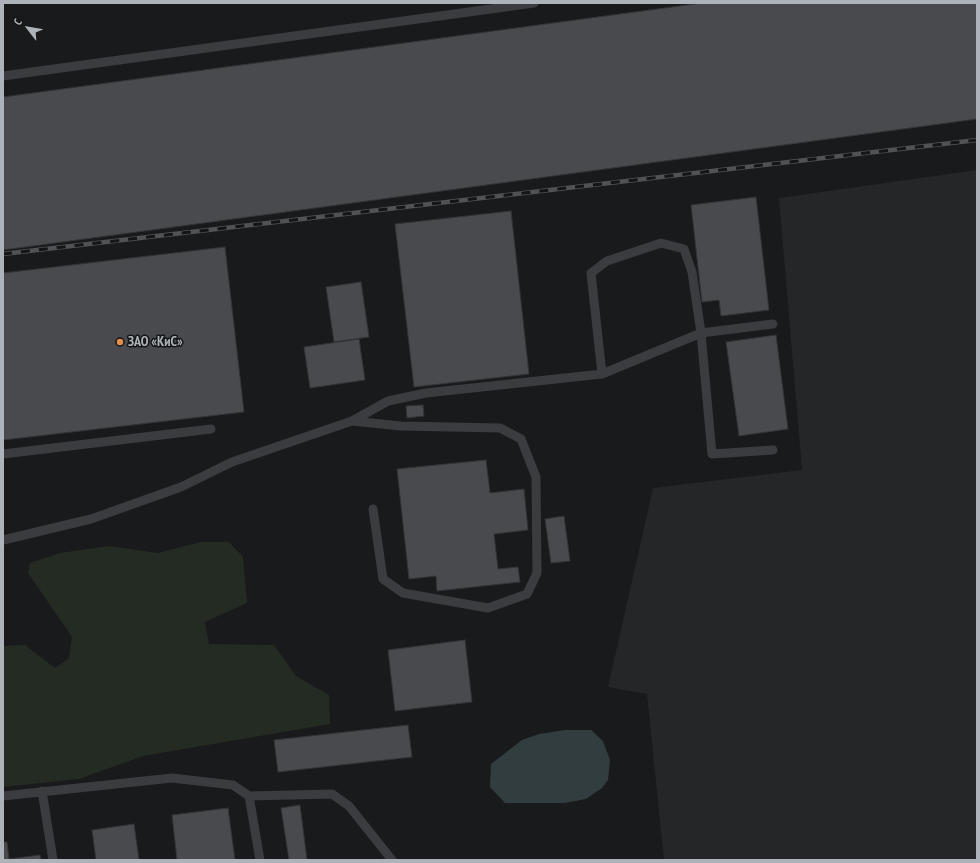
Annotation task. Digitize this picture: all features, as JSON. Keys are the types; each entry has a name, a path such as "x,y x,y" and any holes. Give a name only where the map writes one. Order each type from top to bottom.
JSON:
{"lane":[{"path":"3,76 534,3"},
{"path":"602,374 590,273 607,260 661,244 684,249 692,272 701,333 712,454 773,450"},
{"path":"3,540 91,519 181,488 232,462 352,422 388,401 426,394 602,374 701,333 773,324"},
{"path":"352,422 401,426 500,428 521,439 536,477 537,573 527,594 488,608 403,593 383,579 373,509"},
{"path":"3,454 211,429"},
{"path":"3,796 172,778 233,785 249,796 332,794 349,806 392,860"},
{"path":"42,791 53,860"},
{"path":"249,796 260,860"}],"shaded area":[{"path":"977,170 977,860 664,860 647,694 608,687 653,488 802,470 779,198"},
{"path":"201,542 229,542 243,557 247,603 205,622 209,644 274,645 296,676 329,695 330,724 143,756 79,779 3,787 3,646 25,645 55,668 69,658 72,637 28,573 30,563 60,553 109,546 158,553"},
{"path":"565,730 591,730 603,741 610,760 608,780 602,788 586,799 565,803 505,803 490,787 491,764 522,740 539,734"}],"building":[{"path":"702,3 977,3 977,119 3,250 3,97"},
{"path":"756,197 769,310 721,316 719,300 702,302 691,205"},
{"path":"511,211 529,374 414,387 395,224"},
{"name":"ЗАО «КиС»","path":"225,247 244,412 3,440 3,273"},
{"path":"361,282 369,337 334,342 326,287"},
{"path":"776,335 788,429 739,436 726,342"},
{"path":"359,339 365,380 310,388 304,347"},
{"path":"423,405 424,416 407,418 406,406"},
{"path":"486,460 490,493 524,489 528,530 494,534 498,569 518,567 520,582 437,591 436,576 409,579 397,469"},
{"path":"564,516 570,561 551,563 545,519"},
{"path":"465,640 472,702 395,711 388,650"},
{"path":"408,725 412,757 278,772 274,740"},
{"path":"300,805 307,860 289,860 281,808"},
{"path":"228,808 235,860 177,860 172,815"},
{"path":"134,824 139,860 96,860 92,830"},
{"path":"3,842 7,842 9,859 40,855 41,860 3,860"}],"railway":[{"path":"3,254 977,140"}],"place":[{"name":"ЗАО «КиС»","path":"120,342"}]}
